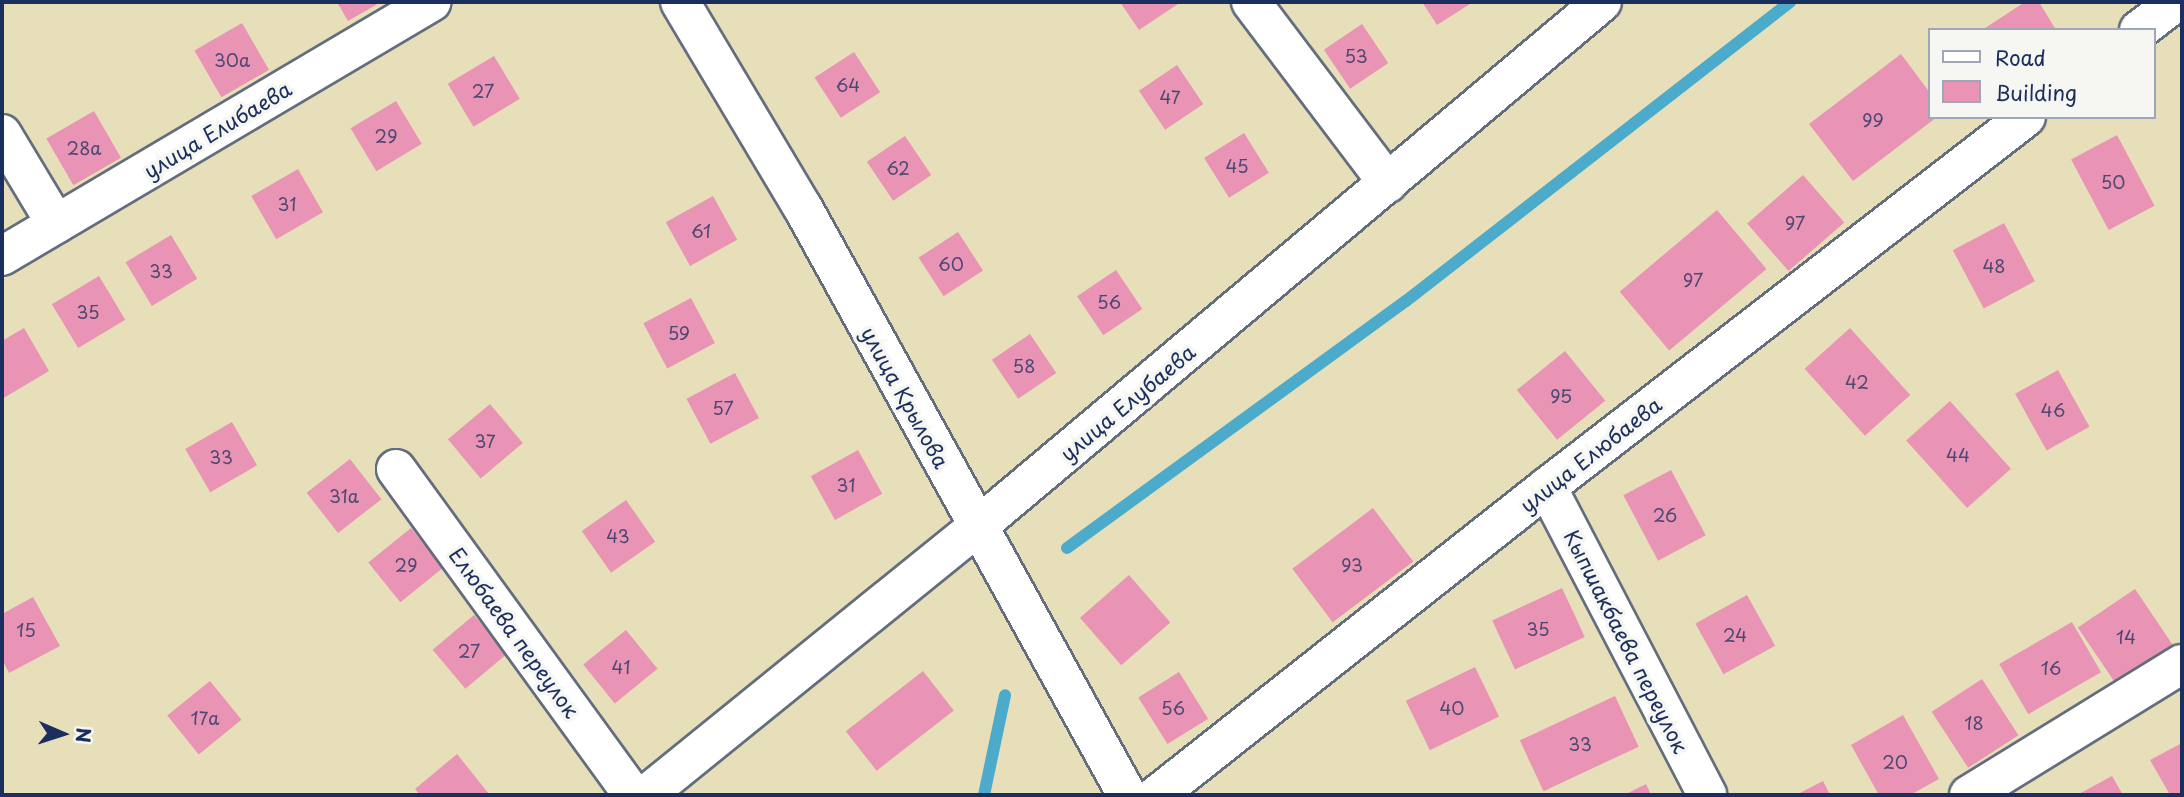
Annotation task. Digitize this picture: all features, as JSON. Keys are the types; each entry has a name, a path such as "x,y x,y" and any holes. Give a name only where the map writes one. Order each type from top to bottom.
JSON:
{"street":[{"name":"улица Елибаева","path":"2,256 432,2"},
{"name":"улица Крылова","path":"680,2 803,208 1127,795"},
{"path":"1251,2 1388,183"},
{"name":"улица Елубаева","path":"646,795 977,527 1602,2"},
{"path":"2142,28 2176,2"},
{"name":"улица Елюбаева","path":"1157,795 1547,486 2023,119"},
{"path":"2,134 56,224"},
{"name":"Елюбаева переулок","path":"396,469 633,795"},
{"name":"Кыпшакбаева переулок","path":"1547,486 1707,795"},
{"path":"1969,795 2182,664"}],"building":[{"path":"337,2 381,2 348,21"},
{"path":"1120,2 1176,2 1178,4 1139,30"},
{"path":"1422,2 1473,2 1437,25"},
{"path":"2025,2 2039,2 2055,28 1985,28"},
{"path":"242,23 269,70 221,97 194,50"},
{"path":"1362,24 1388,63 1350,89 1324,50"},
{"path":"854,52 880,92 841,118 815,78"},
{"path":"1901,54 1928,90 1928,119 1934,119 1853,181 1809,124"},
{"path":"494,56 520,99 473,127 448,84"},
{"path":"1177,65 1203,104 1165,130 1139,91"},
{"path":"396,101 422,144 376,171 351,128"},
{"path":"94,111 121,158 73,185 46,138"},
{"path":"1244,133 1269,173 1229,198 1204,158"},
{"path":"2117,135 2155,206 2109,230 2071,159"},
{"path":"905,136 931,175 893,201 867,162"},
{"path":"298,169 323,212 276,239 251,196"},
{"path":"1803,175 1844,223 1788,271 1747,224"},
{"path":"713,196 737,240 690,266 666,222"},
{"path":"1717,210 1766,269 1669,351 1620,292"},
{"path":"2004,223 2035,281 1984,309 1953,250"},
{"path":"958,232 983,271 944,296 919,258"},
{"path":"171,235 197,279 152,306 126,262"},
{"path":"1116,270 1142,309 1103,335 1077,296"},
{"path":"99,276 125,320 78,348 52,304"},
{"path":"691,298 715,343 667,368 643,323"},
{"path":"24,328 49,371 2,399 2,341"},
{"path":"1850,328 1910,395 1865,436 1805,369"},
{"path":"1030,334 1056,373 1018,399 992,360"},
{"path":"1565,351 1605,401 1557,440 1517,390"},
{"path":"2058,370 2090,427 2047,451 2015,394"},
{"path":"735,373 759,418 710,444 686,399"},
{"path":"1950,401 2011,469 1967,508 1906,440"},
{"path":"490,404 523,443 481,478 448,439"},
{"path":"232,422 257,465 210,492 185,449"},
{"path":"858,450 882,494 835,520 811,476"},
{"path":"350,459 381,499 338,533 307,493"},
{"path":"1671,470 1706,535 1658,561 1623,495"},
{"path":"626,500 655,542 611,573 582,531"},
{"path":"1373,508 1413,562 1333,622 1292,569"},
{"path":"411,528 443,568 400,602 368,563"},
{"path":"1129,575 1170,623 1121,665 1080,618"},
{"path":"1562,588 1585,637 1515,669 1492,621"},
{"path":"2135,589 2174,647 2117,686 2078,628"},
{"path":"1747,595 1775,646 1724,674 1695,624"},
{"path":"33,597 60,646 9,673 2,659 2,614"},
{"path":"474,615 507,654 465,689 433,650"},
{"path":"2072,622 2101,672 2028,714 1999,664"},
{"path":"626,630 657,669 615,703 583,665"},
{"path":"1475,667 1499,716 1430,750 1406,701"},
{"path":"923,671 954,710 877,771 846,731"},
{"path":"1179,672 1208,719 1167,744 1138,697"},
{"path":"1982,679 2018,735 1968,768 1932,712"},
{"path":"210,681 241,720 199,754 167,716"},
{"path":"1615,696 1639,747 1544,791 1520,740"},
{"path":"1903,715 1939,779 1910,795 1879,795 1851,745"},
{"path":"2182,743 2182,794 2170,795 2150,760"},
{"path":"457,754 489,794 420,795 415,789"},
{"path":"2112,776 2123,795 2077,795"},
{"path":"1823,781 1830,795 1796,795"},
{"path":"1646,784 1651,795 1624,795"}],"waterway":[{"path":"1067,548 1406,301 1790,2"},
{"path":"984,795 1005,695"}]}
